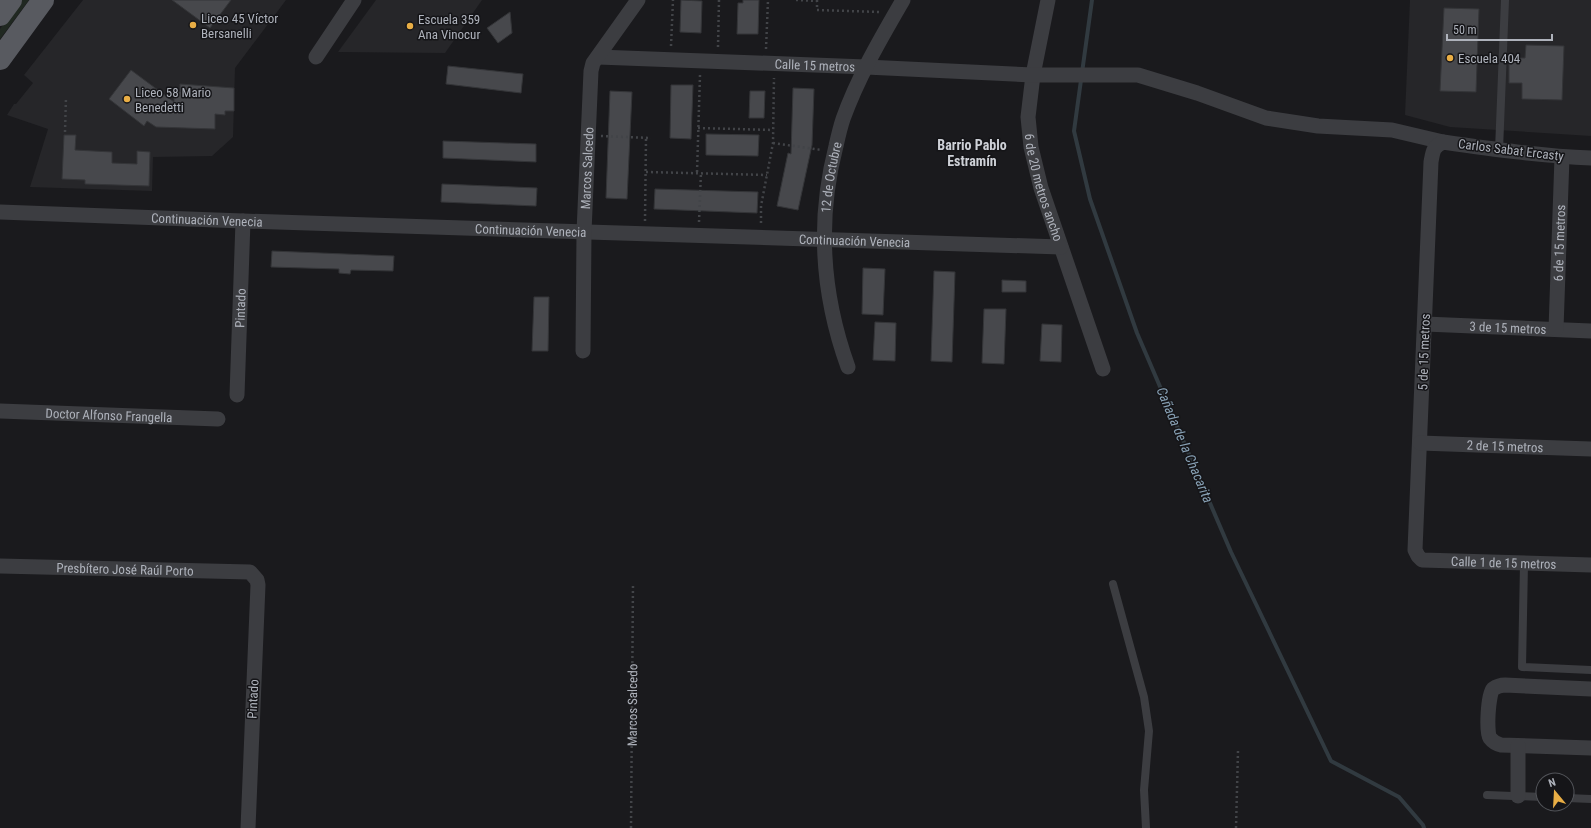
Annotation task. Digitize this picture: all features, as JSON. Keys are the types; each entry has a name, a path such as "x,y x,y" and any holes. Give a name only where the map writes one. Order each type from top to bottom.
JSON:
{"main road":[{"path":"0,15 11,0"},
{"path":"0,59 43,0"}],"street":[{"path":"316,57 354,0"},
{"name":"Marcos Salcedo","path":"583,350 584,232 590,71 598,57 638,0"},
{"name":"6 de 20 metros ancho","path":"1048,0 1032,75 1028,117 1031,147 1041,188 1103,369"},
{"name":"12 de Octubre","path":"848,366 838,340 826,274 824,240 827,188 834,153 843,120 866,66 899,6"},
{"name":"Calle 15 metros","path":"598,57 866,66 1032,75 1082,75"},
{"name":"Carlos Sabat Ercasty","path":"1082,75 1138,75 1197,93 1266,118 1318,126 1392,130 1439,145 1562,157 1591,158"},
{"name":"5 de 15 metros","path":"1418,556 1415,550 1431,162 1439,145"},
{"name":"6 de 15 metros","path":"1556,329 1562,157"},
{"name":"Continuación Venecia","path":"0,212 1061,247"},
{"name":"Pintado","path":"237,395 243,221"},
{"name":"3 de 15 metros","path":"1425,324 1591,331"},
{"name":"Doctor Alfonso Frangella","path":"0,411 218,419"},
{"name":"2 de 15 metros","path":"1420,443 1591,449"},
{"name":"Calle 1 de 15 metros","path":"1418,556 1422,560 1591,565"},
{"name":"Presbítero José Raúl Porto","path":"0,566 250,572"},
{"name":"Pintado","path":"248,828 258,585 257,580 250,572"},
{"path":"1591,689 1501,685 1493,689 1490,697 1488,734 1493,742 1497,744 1591,748"},
{"path":"1518,746 1518,796"}],"lane":[{"path":"1499,150 1505,0"},
{"path":"1524,564 1522,667 1591,670"},
{"path":"1113,584 1144,697 1148,731 1144,790 1146,828"},
{"path":"1487,795 1535,797"},
{"path":"1575,798 1591,799"}],"path":[{"path":"671,45 673,0"},
{"path":"718,47 719,0"},
{"path":"761,238 761,206 773,143 768,0"},
{"path":"796,0 817,1 817,10 899,6"},
{"path":"699,236 698,128 701,61"},
{"path":"65,132 66,97"},
{"path":"698,128 773,130"},
{"path":"588,135 651,138"},
{"path":"645,234 646,138"},
{"path":"773,143 817,148 834,153"},
{"path":"646,172 699,172 767,175"},
{"name":"Marcos Salcedo","path":"631,828 633,583"},
{"path":"1236,828 1238,752"}],"shaded area":[{"path":"21,0 29,0 0,39 0,29"},
{"name":"Liceo 58 Mario Benedetti","path":"83,0 286,0 235,68 233,137 212,156 153,157 152,191 30,187 48,129 7,115 14,104 16,104 33,83 24,75"},
{"name":"Escuela 359 Ana Vinocur","path":"376,0 482,0 445,53 338,52"},
{"path":"1410,0 1591,0 1591,136 1450,127 1405,115"}],"building":[{"path":"172,0 231,0 210,28"},
{"path":"681,0 702,1 701,33 680,32"},
{"path":"743,0 759,0 758,34 737,34 738,3 743,3"},
{"path":"1444,8 1479,9 1476,92 1440,91"},
{"path":"510,12 512,33 498,43 487,28"},
{"path":"1526,45 1564,46 1562,100 1522,99 1522,83 1509,83 1509,58 1525,58"},
{"path":"448,66 523,74 521,93 446,84"},
{"path":"131,70 174,102 174,91 180,92 180,84 234,88 234,111 225,111 225,115 215,114 215,129 156,127 147,121 144,126 109,99"},
{"path":"671,85 693,85 691,139 670,138"},
{"path":"793,88 814,89 812,145 798,210 777,206 788,153 791,154"},
{"path":"610,91 632,92 627,199 606,198"},
{"path":"750,91 765,91 764,118 749,118"},
{"path":"706,134 759,135 758,156 706,155"},
{"path":"64,135 76,135 75,150 112,152 112,163 137,164 137,151 150,152 149,186 85,184 85,180 62,179"},
{"path":"443,141 536,144 536,162 443,158"},
{"path":"442,184 537,188 536,206 441,202"},
{"path":"655,189 758,192 757,213 654,209"},
{"path":"272,251 394,256 393,271 351,270 350,274 339,273 339,269 271,267"},
{"path":"863,268 885,269 883,315 862,314"},
{"path":"934,271 955,272 952,362 931,361"},
{"path":"1002,280 1026,281 1026,292 1002,292"},
{"path":"534,297 549,297 548,351 532,351"},
{"path":"984,309 1006,309 1004,364 982,363"},
{"path":"875,322 896,323 895,361 873,360"},
{"path":"1042,324 1062,325 1061,362 1040,361"}],"waterway":[{"name":"Cañada de la Chacarita","path":"1092,0 1074,131 1090,199 1137,333 1231,552 1331,761 1399,797 1424,828"}],"place":[{"name":"Liceo 45 Víctor Bersanelli","path":"193,25"},
{"name":"Escuela 359 Ana Vinocur","path":"410,26"},
{"name":"Escuela 404","path":"1450,58"},
{"name":"Liceo 58 Mario Benedetti","path":"127,99"}],"district":[{"name":"Barrio Pablo Estramín","path":"972,154"}]}
